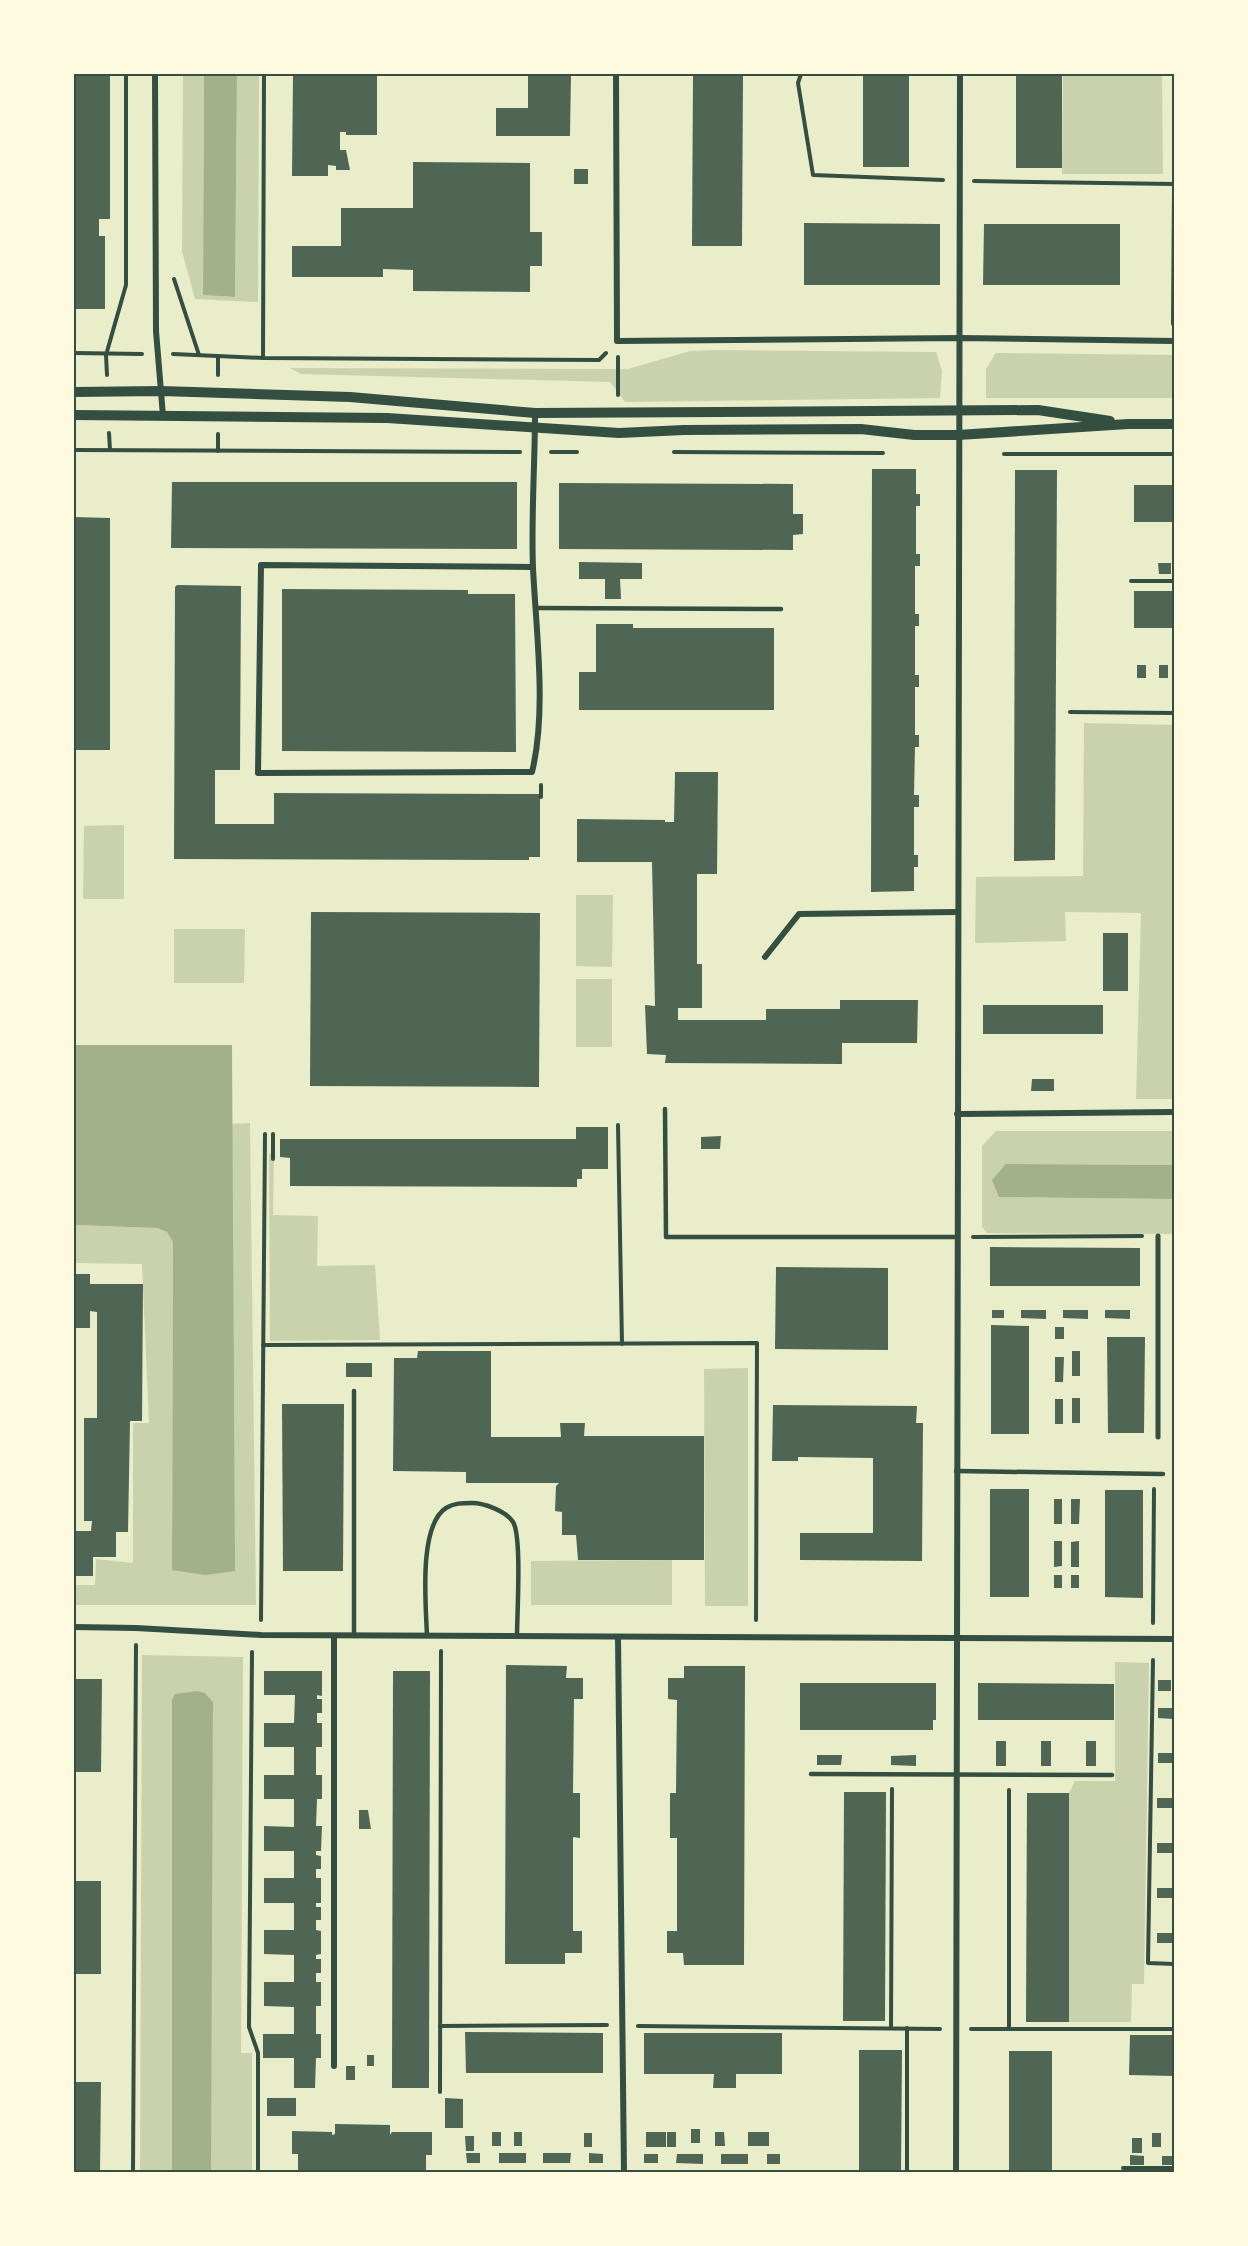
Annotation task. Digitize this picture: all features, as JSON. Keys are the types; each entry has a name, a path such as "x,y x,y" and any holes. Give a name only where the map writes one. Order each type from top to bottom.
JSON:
{"street":[{"path":"155,74 157,353 163,416"},
{"path":"616,74 618,342 960,338 1174,341"},
{"path":"956,2172 960,74"},
{"path":"74,392 161,391 350,397 536,413 1038,410 1128,424"},
{"path":"533,567 261,565 258,773 532,772 538,748 537,608 533,567 536,413"},
{"path":"74,415 387,418 619,433 684,430 861,429 914,435 958,435 1128,424 1174,424"},
{"path":"765,957 799,914 957,912"},
{"path":"957,1114 1174,1112"},
{"path":"1158,1236 1158,1437"},
{"path":"74,1627 334,1636 1174,1639"},
{"path":"334,1636 334,2066"},
{"path":"618,1637 624,2172"}],"lane":[{"path":"537,608 781,609"},
{"path":"665,1109 666,1238 957,1237"},
{"path":"354,1391 354,1636"},
{"path":"956,1471 1163,1474"},
{"path":"427,1636 426,1558 435,1520 444,1509 458,1503 477,1503 496,1510 513,1522 517,1540 517,1636"},
{"path":"811,1774 1112,1775"}],"path":[{"path":"106,355 126,285 126,74"},
{"path":"263,358 264,74"},
{"path":"801,74 798,83 813,175 960,181 1174,185 1174,341"},
{"path":"174,277 199,355"},
{"path":"74,353 106,355 157,353 263,358 599,360 618,342"},
{"path":"1131,581 1174,581"},
{"path":"1070,712 1174,712"},
{"path":"618,1125 622,1344"},
{"path":"258,2172 258,2053 249,2027 250,1654 261,1635 265,1134"},
{"path":"273,1134 273,1159"},
{"path":"612,1170 619,1170"},
{"path":"957,1237 1158,1236"},
{"path":"263,1345 757,1343 756,1637"},
{"path":"1153,1639 1154,1484 1163,1484 1163,1474"},
{"path":"134,2172 136,1628"},
{"path":"440,2091 441,1636"},
{"path":"1153,1660 1148,1963 1174,1964"},
{"path":"891,2028 892,1774"},
{"path":"1009,1774 1009,2030"},
{"path":"440,2026 1174,2029"},
{"path":"907,2028 907,2172"},
{"path":"1124,2168 1174,2168"}],"shaded area":[{"path":"183,74 204,74 203,295 235,297 237,74 259,74 258,302 195,299 182,251"},
{"path":"204,74 237,74 235,297 203,295"},
{"path":"1063,74 1162,74 1163,174 1062,174"},
{"path":"690,351 936,352 942,371 940,398 625,402 610,382 301,374 290,368 628,369"},
{"path":"996,353 1174,355 1174,398 986,398 986,369"},
{"path":"1084,723 1174,725 1174,1099 1136,1099 1141,913 1065,912 1066,941 975,943 976,877 1083,876"},
{"path":"124,825 124,899 83,899 84,826"},
{"path":"576,895 613,895 612,967 576,966"},
{"path":"174,929 245,929 244,983 174,983"},
{"path":"576,979 612,979 612,1047 576,1047"},
{"path":"74,1045 232,1045 235,1571 205,1575 172,1570 173,1242 167,1232 157,1228 74,1225"},
{"path":"250,1123 256,1605 74,1605 74,1585 95,1585 96,1559 133,1563 133,1423 149,1423 142,1264 74,1263 74,1225 157,1228 167,1232 173,1242 172,1569 230,1124"},
{"path":"996,1131 1174,1131 1174,1165 1006,1164 999,1197 1174,1199 1174,1234 987,1233 982,1227 982,1146"},
{"path":"274,1153 273,1215 318,1216 317,1266 375,1265 380,1340 270,1341 269,1154"},
{"path":"1006,1164 1174,1165 1174,1199 999,1197 992,1180"},
{"path":"748,1368 748,1606 705,1606 704,1369"},
{"path":"672,1560 672,1605 531,1605 531,1561"},
{"path":"142,1655 243,1657 241,2053 252,2053 252,2172 210,2172 213,1702 205,1693 172,1700 172,2172 140,2172"},
{"path":"1115,1662 1149,1663 1144,1984 1132,1984 1131,2022 1069,2022 1069,1793 1075,1781 1115,1781"},
{"path":"197,1691 205,1693 213,1702 211,2172 172,2172 172,1700 175,1694"}],"building":[{"path":"74,74 110,74 110,219 99,219 99,236 105,236 105,309 75,309"},
{"path":"293,74 377,74 377,135 346,135 346,132 340,132 340,150 346,150 350,170 336,170 336,166 328,165 328,176 292,176"},
{"path":"528,74 571,74 570,136 496,136 496,108 528,108"},
{"path":"693,74 743,74 742,246 692,246"},
{"path":"863,74 909,74 909,167 863,167"},
{"path":"1016,74 1062,74 1062,168 1016,168"},
{"path":"413,162 530,163 530,232 542,232 542,266 530,266 530,292 413,291 413,270 383,269 383,277 292,277 292,246 341,246 341,208 413,208"},
{"path":"574,169 588,169 588,184 574,184"},
{"path":"804,223 940,224 940,285 804,285"},
{"path":"984,224 1120,224 1120,285 983,285"},
{"path":"872,469 916,469 916,494 920,494 920,506 916,506 916,554 920,554 920,566 915,566 915,614 919,614 919,626 915,626 915,675 919,675 919,687 915,687 915,735 919,735 919,747 915,747 914,795 919,795 919,807 914,807 914,855 918,855 918,867 914,867 914,891 871,892"},
{"path":"1015,470 1057,470 1055,860 1014,861"},
{"path":"172,482 517,482 517,549 171,548"},
{"path":"559,483 793,484 793,514 803,514 803,534 793,535 793,550 559,549"},
{"path":"1134,485 1174,485 1174,522 1134,522"},
{"path":"74,517 110,518 110,750 74,750"},
{"path":"579,562 642,563 642,579 620,579 621,599 605,599 605,579 579,579"},
{"path":"1158,563 1171,563 1171,574 1159,574"},
{"path":"177,585 241,586 240,770 215,770 215,824 274,824 274,793 540,794 540,857 529,857 529,860 174,859 175,587"},
{"path":"282,589 468,590 468,594 515,594 516,752 282,751"},
{"path":"1134,591 1174,591 1174,628 1134,628"},
{"path":"596,624 633,624 633,628 774,628 774,710 579,710 579,672 596,672"},
{"path":"1137,665 1146,665 1146,678 1137,678"},
{"path":"1159,665 1168,665 1168,678 1159,678"},
{"path":"675,772 718,772 717,874 697,874 697,964 702,964 702,1008 678,1008 678,1020 766,1020 766,1009 840,1009 840,1000 918,1000 917,1043 842,1043 842,1064 665,1063 666,1055 647,1054 645,1005 655,1006 652,862 577,862 577,819 674,822"},
{"path":"311,912 540,913 539,1087 310,1086"},
{"path":"1103,933 1128,933 1128,991 1103,991"},
{"path":"983,1005 1103,1005 1103,1034 983,1034"},
{"path":"1032,1079 1054,1079 1054,1091 1031,1091"},
{"path":"576,1127 608,1127 608,1169 582,1169 582,1179 577,1179 577,1187 290,1186 290,1158 280,1157 280,1139 576,1139"},
{"path":"721,1136 720,1149 701,1149 701,1137"},
{"path":"990,1247 1140,1248 1140,1286 990,1286"},
{"path":"776,1267 888,1268 888,1350 775,1349"},
{"path":"74,1274 90,1274 90,1284 143,1284 142,1421 130,1421 128,1532 116,1532 116,1557 93,1557 93,1576 74,1576 74,1531 91,1531 92,1521 84,1521 84,1418 97,1418 97,1312 90,1311 90,1328 74,1328"},
{"path":"992,1310 1004,1310 1004,1318 992,1318"},
{"path":"1021,1310 1046,1310 1046,1319 1021,1318"},
{"path":"1063,1310 1088,1310 1088,1319 1063,1318"},
{"path":"1105,1310 1130,1310 1130,1319 1105,1318"},
{"path":"991,1325 1029,1326 1029,1434 991,1434"},
{"path":"1055,1327 1064,1327 1064,1339 1055,1339"},
{"path":"1107,1337 1145,1337 1144,1433 1108,1433"},
{"path":"418,1351 491,1351 491,1437 561,1437 560,1423 585,1423 584,1436 704,1436 704,1560 578,1560 576,1535 562,1535 562,1512 555,1511 556,1486 559,1483 466,1483 466,1472 393,1471 394,1358 417,1358"},
{"path":"1072,1351 1080,1351 1080,1376 1072,1376"},
{"path":"1055,1357 1064,1357 1063,1382 1055,1382"},
{"path":"346,1363 372,1363 372,1377 346,1377"},
{"path":"1072,1398 1080,1398 1080,1423 1072,1423"},
{"path":"1055,1399 1063,1399 1063,1424 1055,1424"},
{"path":"282,1404 344,1404 343,1571 283,1571"},
{"path":"773,1405 917,1406 916,1423 923,1423 922,1561 800,1560 800,1533 873,1533 873,1458 798,1457 798,1461 772,1461"},
{"path":"990,1489 1029,1489 1029,1597 990,1597"},
{"path":"1105,1490 1143,1490 1143,1598 1105,1597"},
{"path":"1054,1499 1062,1499 1062,1524 1054,1524"},
{"path":"1071,1499 1080,1499 1079,1524 1071,1524"},
{"path":"1054,1541 1062,1541 1062,1566 1054,1567"},
{"path":"1079,1541 1079,1567 1071,1567 1071,1542"},
{"path":"1054,1575 1062,1575 1062,1588 1054,1588"},
{"path":"1071,1575 1079,1575 1079,1588 1071,1588"},
{"path":"506,1665 567,1666 566,1678 583,1678 583,1699 574,1699 573,1793 580,1793 580,1838 573,1837 573,1931 582,1931 582,1953 565,1953 565,1964 505,1964"},
{"path":"684,1666 745,1666 744,1965 684,1965 683,1953 667,1953 667,1931 677,1931 677,1838 670,1838 670,1793 676,1793 677,1700 668,1699 668,1678 684,1678"},
{"path":"264,1671 322,1671 322,1696 317,1695 317,1699 322,1699 322,1713 317,1713 317,1723 322,1723 322,1747 316,1747 316,1775 322,1775 322,1799 317,1799 316,1826 322,1826 321,1851 316,1851 316,1855 321,1856 321,1869 316,1869 316,1878 321,1878 321,1903 316,1903 316,1907 321,1907 321,1920 316,1920 316,1930 321,1931 321,1954 316,1955 316,1959 321,1959 321,1973 316,1973 316,1982 321,1982 321,2006 316,2006 316,2034 321,2034 321,2058 316,2058 315,2088 294,2088 294,2058 263,2058 263,2034 294,2034 294,2007 264,2006 264,1982 294,1982 294,1955 264,1954 264,1930 294,1930 294,1903 264,1903 264,1878 294,1878 294,1851 264,1851 264,1826 294,1827 294,1799 264,1799 264,1775 294,1775 294,1747 264,1747 264,1723 294,1723 295,1695 264,1695"},
{"path":"393,1671 430,1671 429,2088 392,2088"},
{"path":"74,1679 102,1679 101,1772 74,1772"},
{"path":"1158,1680 1171,1680 1171,1691 1158,1691"},
{"path":"800,1683 936,1683 936,1720 933,1720 933,1730 800,1730"},
{"path":"978,1683 1114,1684 1114,1720 978,1720"},
{"path":"1158,1708 1174,1708 1174,1719 1158,1718"},
{"path":"996,1741 1006,1741 1006,1766 996,1766"},
{"path":"1041,1741 1051,1741 1051,1766 1041,1766"},
{"path":"1086,1741 1096,1741 1096,1766 1086,1766"},
{"path":"1158,1753 1174,1753 1174,1763 1158,1763"},
{"path":"817,1755 842,1755 841,1765 817,1765"},
{"path":"916,1755 916,1766 891,1765 891,1756"},
{"path":"844,1792 886,1792 885,2021 843,2021"},
{"path":"1027,1793 1069,1793 1069,2022 1026,2022"},
{"path":"1157,1798 1174,1798 1174,1808 1157,1808"},
{"path":"359,1810 368,1810 371,1829 359,1829"},
{"path":"1157,1843 1174,1843 1174,1853 1157,1853"},
{"path":"74,1881 101,1881 101,1974 74,1974"},
{"path":"1157,1888 1174,1888 1174,1898 1157,1898"},
{"path":"1157,1933 1174,1933 1174,1943 1157,1943"},
{"path":"465,2032 603,2033 603,2073 466,2073"},
{"path":"644,2033 782,2033 782,2074 736,2074 736,2088 713,2088 714,2074 644,2074"},
{"path":"1130,2035 1174,2035 1174,2076 1129,2075"},
{"path":"859,2050 902,2050 901,2172 859,2172"},
{"path":"1009,2051 1052,2051 1052,2172 1009,2172"},
{"path":"367,2055 374,2055 374,2066 367,2066"},
{"path":"346,2066 355,2066 355,2080 346,2080"},
{"path":"74,2082 101,2082 100,2172 74,2172"},
{"path":"267,2098 296,2098 296,2116 267,2116"},
{"path":"445,2098 463,2099 463,2128 445,2128"},
{"path":"335,2124 390,2125 390,2135 392,2132 432,2132 432,2155 426,2155 426,2172 298,2172 298,2154 292,2154 292,2131 332,2132 332,2135 335,2134"},
{"path":"691,2129 700,2129 700,2143 691,2143"},
{"path":"492,2132 501,2132 501,2146 492,2146"},
{"path":"514,2132 522,2132 522,2146 514,2146"},
{"path":"646,2132 666,2132 666,2147 646,2147"},
{"path":"667,2132 676,2132 676,2147 667,2147"},
{"path":"715,2132 724,2132 725,2146 715,2146"},
{"path":"748,2132 769,2132 769,2146 748,2146"},
{"path":"584,2133 592,2133 592,2147 584,2147"},
{"path":"1152,2133 1161,2133 1161,2147 1152,2147"},
{"path":"465,2136 474,2136 474,2151 466,2151"},
{"path":"1132,2138 1142,2138 1142,2153 1132,2153"},
{"path":"466,2153 480,2153 480,2163 467,2163"},
{"path":"499,2153 526,2153 526,2163 499,2163"},
{"path":"543,2153 571,2153 570,2163 543,2163"},
{"path":"589,2153 603,2154 603,2163 589,2163"},
{"path":"644,2154 658,2154 658,2163 644,2163"},
{"path":"677,2154 703,2154 703,2164 676,2163"},
{"path":"721,2154 748,2154 748,2164 721,2164"},
{"path":"767,2154 780,2154 780,2164 767,2164"},
{"path":"1130,2155 1144,2156 1144,2165 1130,2165"},
{"path":"1162,2156 1174,2156 1174,2165 1162,2165"}]}
